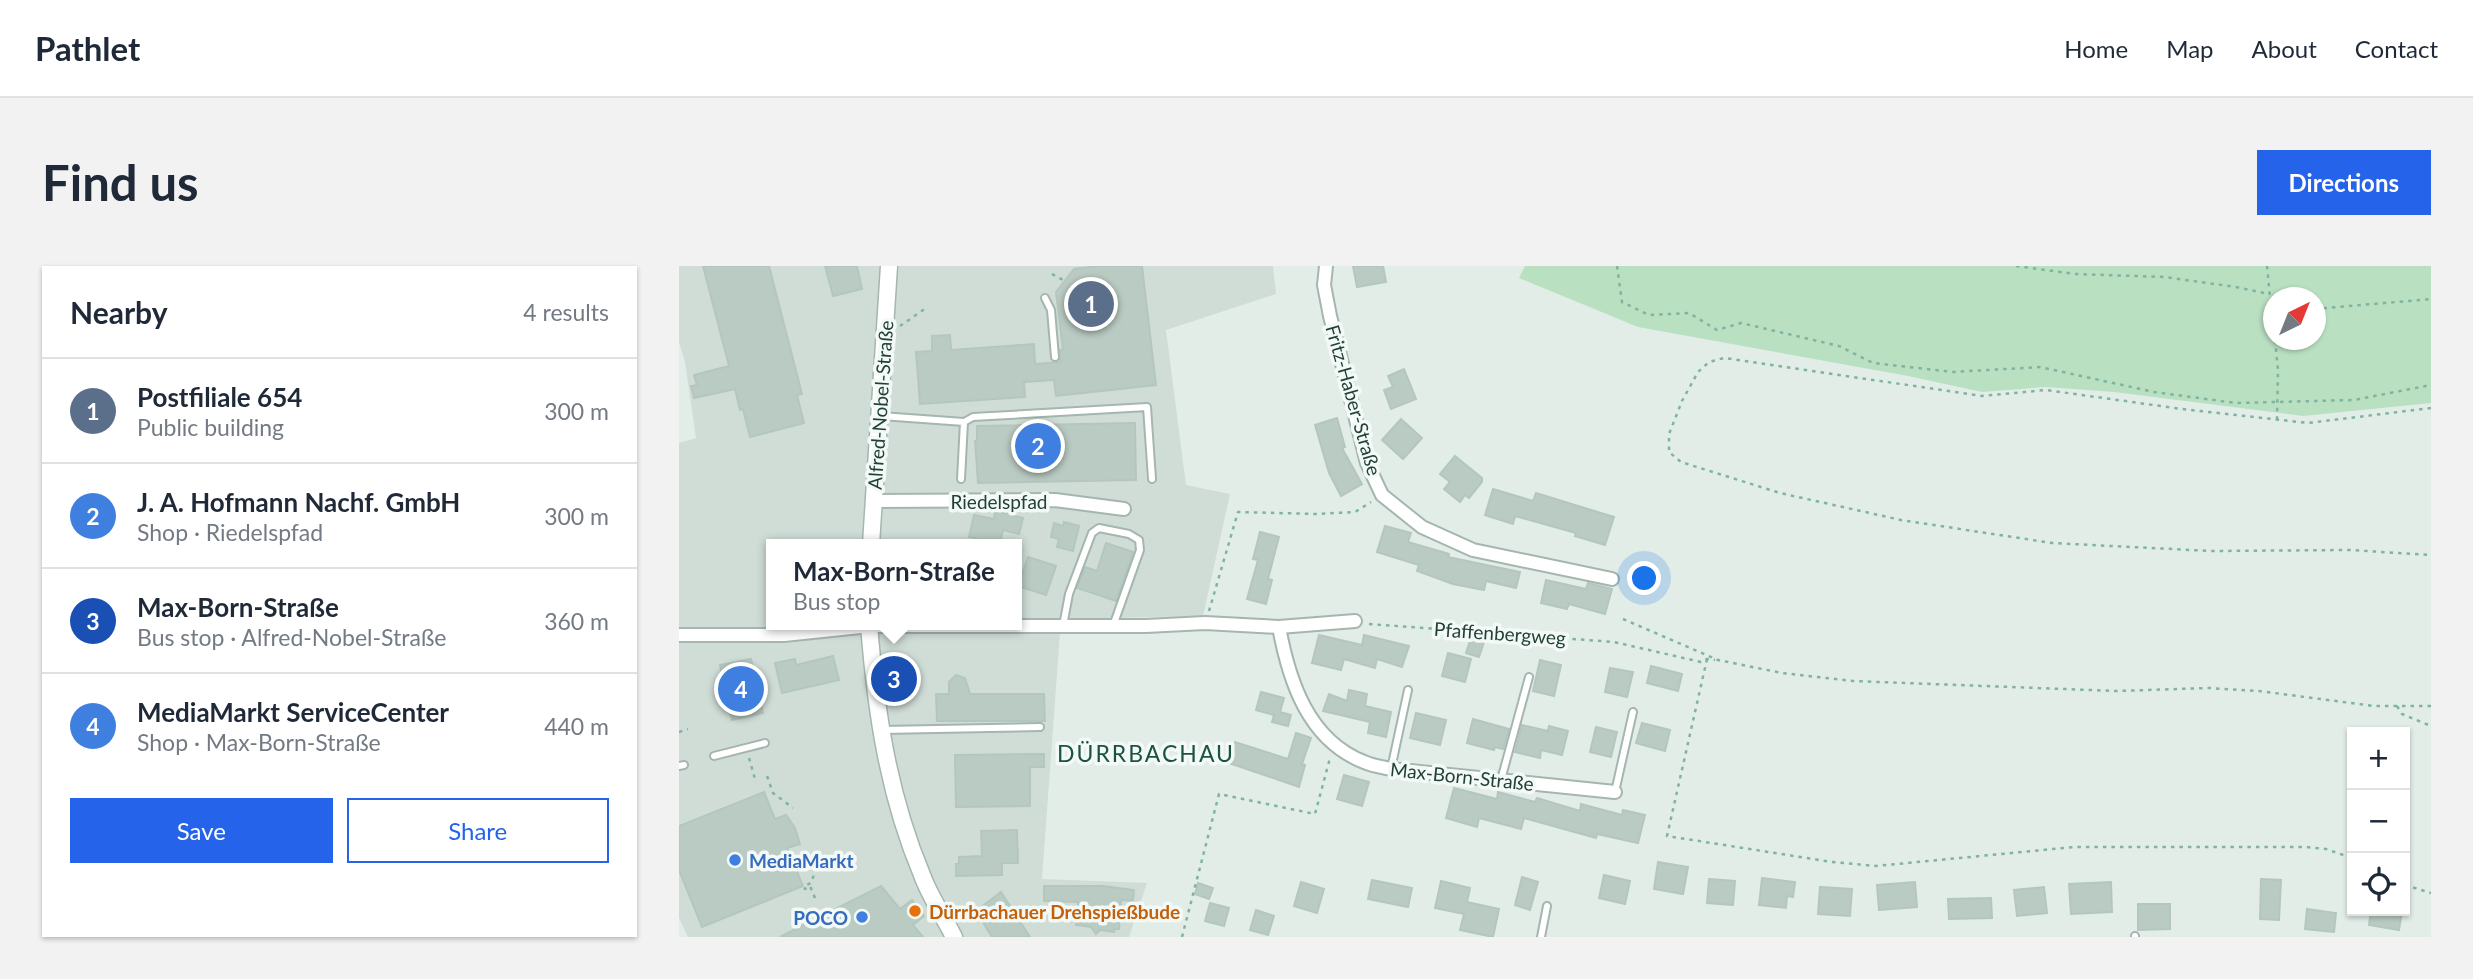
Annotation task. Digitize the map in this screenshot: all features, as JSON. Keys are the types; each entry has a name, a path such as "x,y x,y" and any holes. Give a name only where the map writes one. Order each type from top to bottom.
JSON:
{"street":[{"name":"Alfred-Nobel-Straße","path":"871,539 889,266"},
{"name":"Fritz-Haber-Straße","path":"1326,266 1324,285 1330,316 1367,463 1382,495 1422,527 1473,550 1612,579"},
{"name":"Riedelspfad","path":"874,501 1055,500 1124,509"},
{"path":"1022,626 1205,623 1279,627 1355,621"},
{"name":"Max-Born-Straße","path":"1279,627 1287,667 1305,709 1334,745 1364,762 1391,769 1615,792"},
{"path":"679,635 784,630"},
{"path":"869,630 880,730 895,801 922,876 954,937"}],"lane":[{"path":"1045,298 1051,310 1055,357"},
{"path":"879,416 964,422 973,417 1147,407 1152,479"},
{"path":"961,479 964,422"},
{"path":"1063,626 1069,594 1092,533 1099,528 1129,534 1139,540 1140,551 1113,626"},
{"path":"1501,780 1529,677"},
{"path":"1391,769 1408,690"},
{"path":"1615,792 1633,712"},
{"path":"880,730 1040,727"},
{"path":"715,756 765,743"},
{"path":"1541,937 1547,906"}],"path":[{"path":"1617,266 1622,302 1649,315 1689,313 1717,330 1741,323 1839,346 1873,363 1953,372 2040,367 2154,392 2236,402 2354,400 2431,384"},
{"path":"2016,266 2075,275 2164,277 2263,294"},
{"path":"2267,266 2268,287"},
{"path":"1052,274 1065,281"},
{"path":"2326,308 2431,299"},
{"path":"884,337 926,308"},
{"path":"2276,350 2277,419"},
{"path":"2431,408 2308,423 2046,390 1982,396 1724,358 1709,362 1698,372 1682,401 1669,434 1669,452 1681,463 1780,493 1902,520 2052,543 2211,551 2350,550 2431,555"},
{"path":"1205,623 1238,512 1355,512 1382,495"},
{"path":"1623,620 1718,660 1782,673 1853,681 2116,691 2209,688 2259,691 2374,706 2431,706"},
{"name":"Pfaffenbergweg","path":"1355,621 1614,642 1700,663 1707,659 1718,660"},
{"path":"1707,659 1667,836 1819,860 1876,866 2074,847 2307,847 2326,849 2347,856"},
{"path":"2397,706 2402,713 2431,726"},
{"path":"679,732 688,729"},
{"path":"1182,937 1219,794 1315,814 1334,745"},
{"path":"749,759 755,779"},
{"path":"767,776 773,793 793,808"},
{"path":"815,898 810,886 805,889 804,886 811,883 817,866"},
{"path":"2410,887 2431,893"}],"shaded area":[{"path":"679,266 1273,266 1276,294 1166,330 1186,485 1230,494 1203,616 1061,619 1042,879 1147,883 1129,937 688,937 679,918 679,443 696,438 685,362 679,342"}],"green space":[{"path":"1525,266 2431,266 2431,403 2303,416 2114,392 2046,387 1982,392 1638,327 1519,278"}],"building":[{"path":"703,266 769,266 802,394 797,395 804,423 750,437 735,389 694,398 691,386 697,385 694,375 729,366"},
{"path":"825,266 857,266 862,289 833,296"},
{"path":"1142,266 1156,385 1056,396 1054,380 1024,382 1025,397 920,404 916,352 932,351 932,336 950,335 951,350 1034,344 1035,364 1060,362 1060,350 1063,350 1056,292 1074,269"},
{"path":"1353,266 1383,266 1386,282 1357,287"},
{"path":"1404,369 1416,399 1391,409 1384,390 1393,387 1388,376"},
{"path":"1337,418 1345,447 1342,448 1362,484 1341,496 1329,473 1315,425"},
{"path":"1401,419 1422,438 1403,459 1382,440"},
{"path":"1135,423 1136,480 978,483 975,441 977,426"},
{"path":"1455,456 1482,478 1482,482 1469,498 1465,495 1460,502 1444,489 1450,482 1440,474"},
{"path":"1493,489 1533,501 1536,493 1614,517 1605,545 1575,536 1576,533 1515,516 1513,524 1485,515"},
{"path":"995,511 1023,518 1019,534 1003,530 1001,539 969,537 974,515 994,519"},
{"path":"1064,522 1079,526 1073,551 1057,547 1059,539 1051,537 1054,523 1063,526"},
{"path":"1385,526 1411,533 1408,542 1449,554 1448,557 1520,572 1516,588 1486,581 1484,590 1453,584 1417,571 1419,565 1377,552"},
{"path":"1260,532 1279,537 1268,579 1272,580 1266,604 1247,599 1258,560 1253,559"},
{"path":"1106,543 1133,552 1116,601 1077,588 1085,567 1097,571"},
{"path":"1028,557 1056,566 1046,595 1022,587 1022,574"},
{"path":"1546,580 1586,589 1588,583 1612,589 1605,614 1569,604 1567,609 1541,603"},
{"path":"1319,635 1362,645 1364,635 1409,646 1402,667 1377,659 1375,668 1344,659 1341,670 1312,663"},
{"path":"1471,638 1484,642 1479,657 1466,653"},
{"path":"1448,653 1471,659 1465,682 1442,676"},
{"path":"833,656 839,680 782,693 775,663 795,659 796,665"},
{"path":"751,659 763,713 732,720 720,665"},
{"path":"1540,660 1561,665 1554,696 1533,691"},
{"path":"1651,666 1682,674 1678,691 1647,683"},
{"path":"1610,668 1633,672 1627,697 1605,692"},
{"path":"956,675 965,678 970,694 1044,694 1045,721 937,721 936,694 949,694 949,682"},
{"path":"1349,690 1367,694 1365,706 1391,712 1386,737 1368,733 1370,722 1323,711 1329,694 1347,701"},
{"path":"1261,692 1284,698 1280,712 1291,715 1288,726 1272,722 1274,715 1256,710"},
{"path":"1416,713 1446,720 1440,745 1410,738"},
{"path":"1473,719 1509,729 1503,749 1495,747 1494,750 1467,743"},
{"path":"1642,723 1670,730 1665,751 1636,743"},
{"path":"1522,725 1548,731 1549,726 1568,731 1562,755 1541,750 1540,758 1515,752"},
{"path":"1596,727 1617,732 1611,757 1590,752"},
{"path":"1296,733 1311,738 1302,764 1305,765 1299,787 1229,763 1235,742 1288,759"},
{"path":"1044,754 1044,767 1030,767 1030,806 956,807 955,755"},
{"path":"1344,775 1369,782 1362,806 1337,799"},
{"path":"1454,788 1497,799 1498,792 1535,802 1537,798 1580,811 1581,804 1622,815 1623,810 1645,815 1638,843 1597,834 1596,838 1524,818 1521,829 1479,818 1477,827 1446,818"},
{"name":"MediaMarkt","path":"764,792 775,819 786,815 795,828 800,844 787,848 803,886 702,927 679,870 679,826"},
{"path":"1017,830 1018,863 1002,863 1002,875 956,876 959,857 982,856 981,831"},
{"path":"1658,862 1688,867 1683,894 1654,889"},
{"path":"1604,875 1630,881 1625,904 1599,898"},
{"path":"1522,877 1538,882 1530,910 1515,905"},
{"path":"1762,878 1795,882 1793,897 1787,896 1786,908 1759,905"},
{"path":"1709,879 1735,881 1733,905 1707,903"},
{"path":"2261,879 2281,880 2279,920 2260,919"},
{"path":"1372,880 1412,888 1408,907 1368,899"},
{"path":"1441,881 1470,888 1467,902 1499,909 1493,937 1460,930 1464,914 1435,908"},
{"path":"1301,882 1324,889 1317,913 1294,906"},
{"path":"1915,882 1917,907 1879,910 1877,885"},
{"path":"2111,882 2112,912 2071,914 2069,884"},
{"path":"1198,883 1213,888 1209,899 1195,894"},
{"name":"POCO","path":"881,886 900,909 912,900 924,916 913,925 923,937 780,937"},
{"path":"1044,886 1103,886 1134,890 1133,901 1121,900 1119,929 1114,932 1100,930 1096,934 1091,927 1076,925 1078,902 1044,901"},
{"path":"1820,887 1852,889 1850,916 1818,914"},
{"path":"2044,887 2047,913 2017,916 2014,890"},
{"path":"1001,892 1030,937 992,937 976,911"},
{"path":"1991,898 1992,918 1949,919 1948,899"},
{"path":"1210,903 1229,908 1224,926 1205,921"},
{"path":"2138,904 2170,904 2170,929 2138,930"},
{"path":"2307,909 2336,913 2334,932 2305,929"},
{"path":"1256,910 1274,916 1268,935 1250,930"},
{"path":"2370,916 2401,916 2399,930 2369,925"}],"place":[{"name":"Postfiliale 654","path":"1091,304"},
{"name":"J. A. Hofmann Nachf. GmbH","path":"1038,446"},
{"name":"Max-Born-Straße","path":"894,679"},
{"name":"MediaMarkt ServiceCenter","path":"741,689"},
{"name":"MediaMarkt","path":"735,860"},
{"name":"Dürrbachauer Drehspießbude","path":"915,911"},
{"name":"POCO","path":"862,917"}],"district":[{"name":"DÜRRBACHAU","path":"1146,753"}]}
